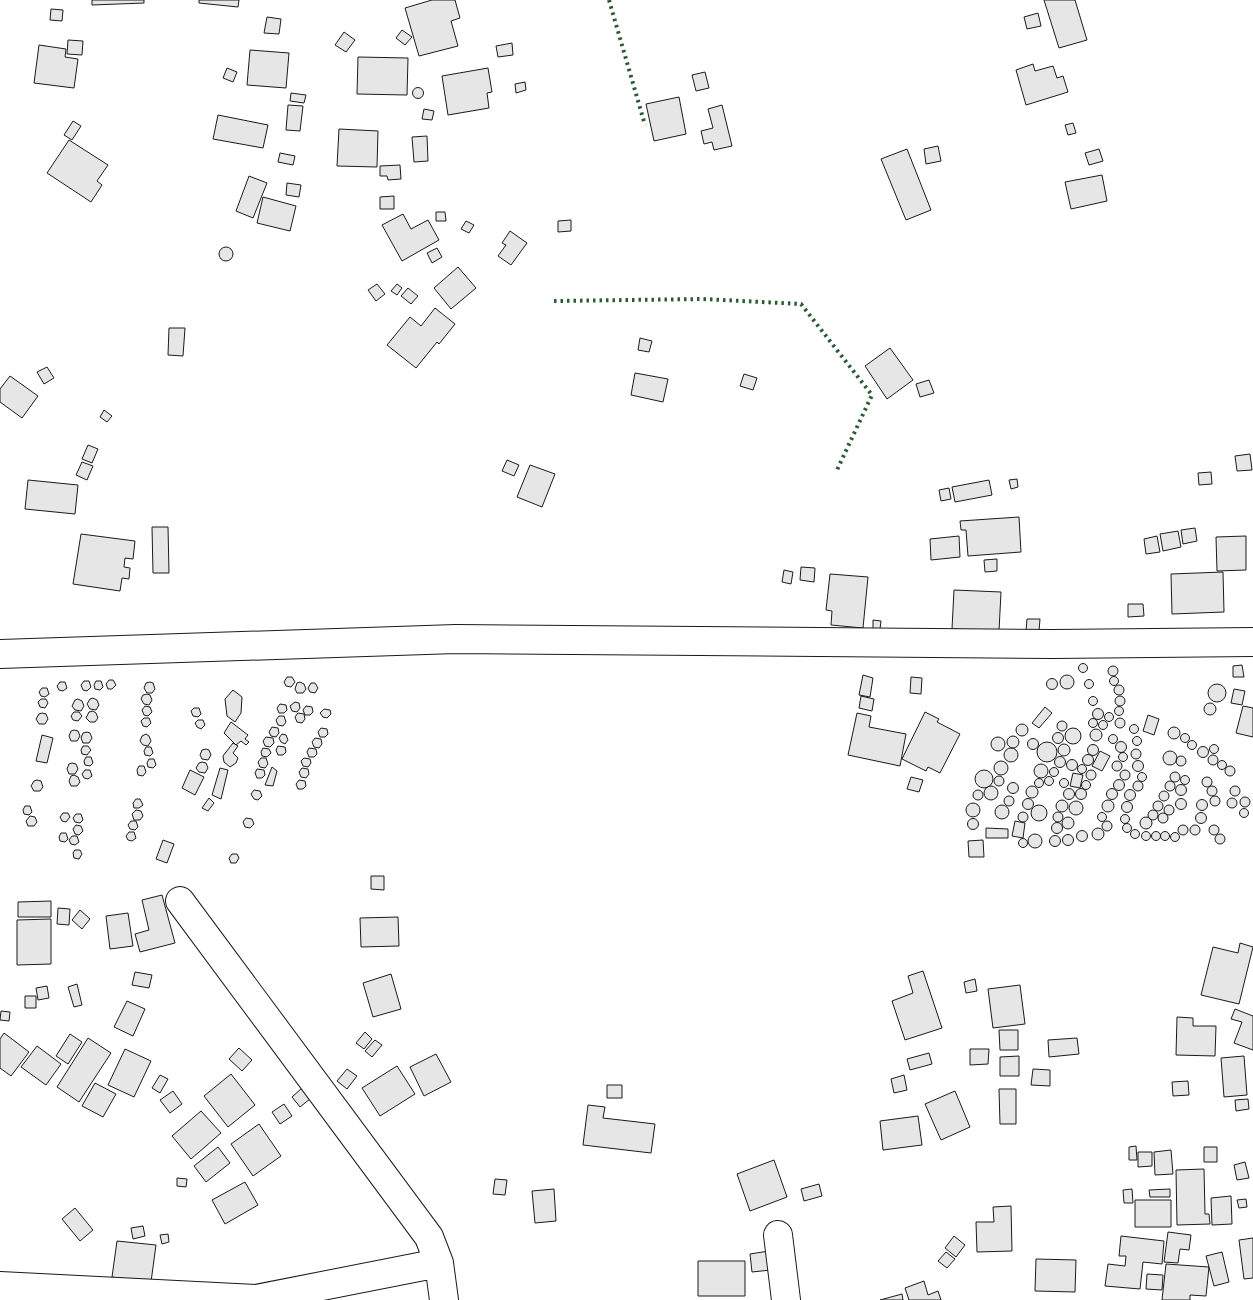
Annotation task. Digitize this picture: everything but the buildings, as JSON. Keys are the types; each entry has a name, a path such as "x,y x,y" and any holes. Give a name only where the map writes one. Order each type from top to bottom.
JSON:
{"street":[{"path":"0,654 456,639 1053,644 1253,642"},
{"path":"180,901 429,1237 439,1264 444,1300"},
{"path":"778,1235 786,1300"},
{"path":"0,1286 256,1299 439,1264"}],"hedge":[{"path":"609,0 645,125"},
{"path":"554,301 703,299 801,304 872,395 837,470"}]}
